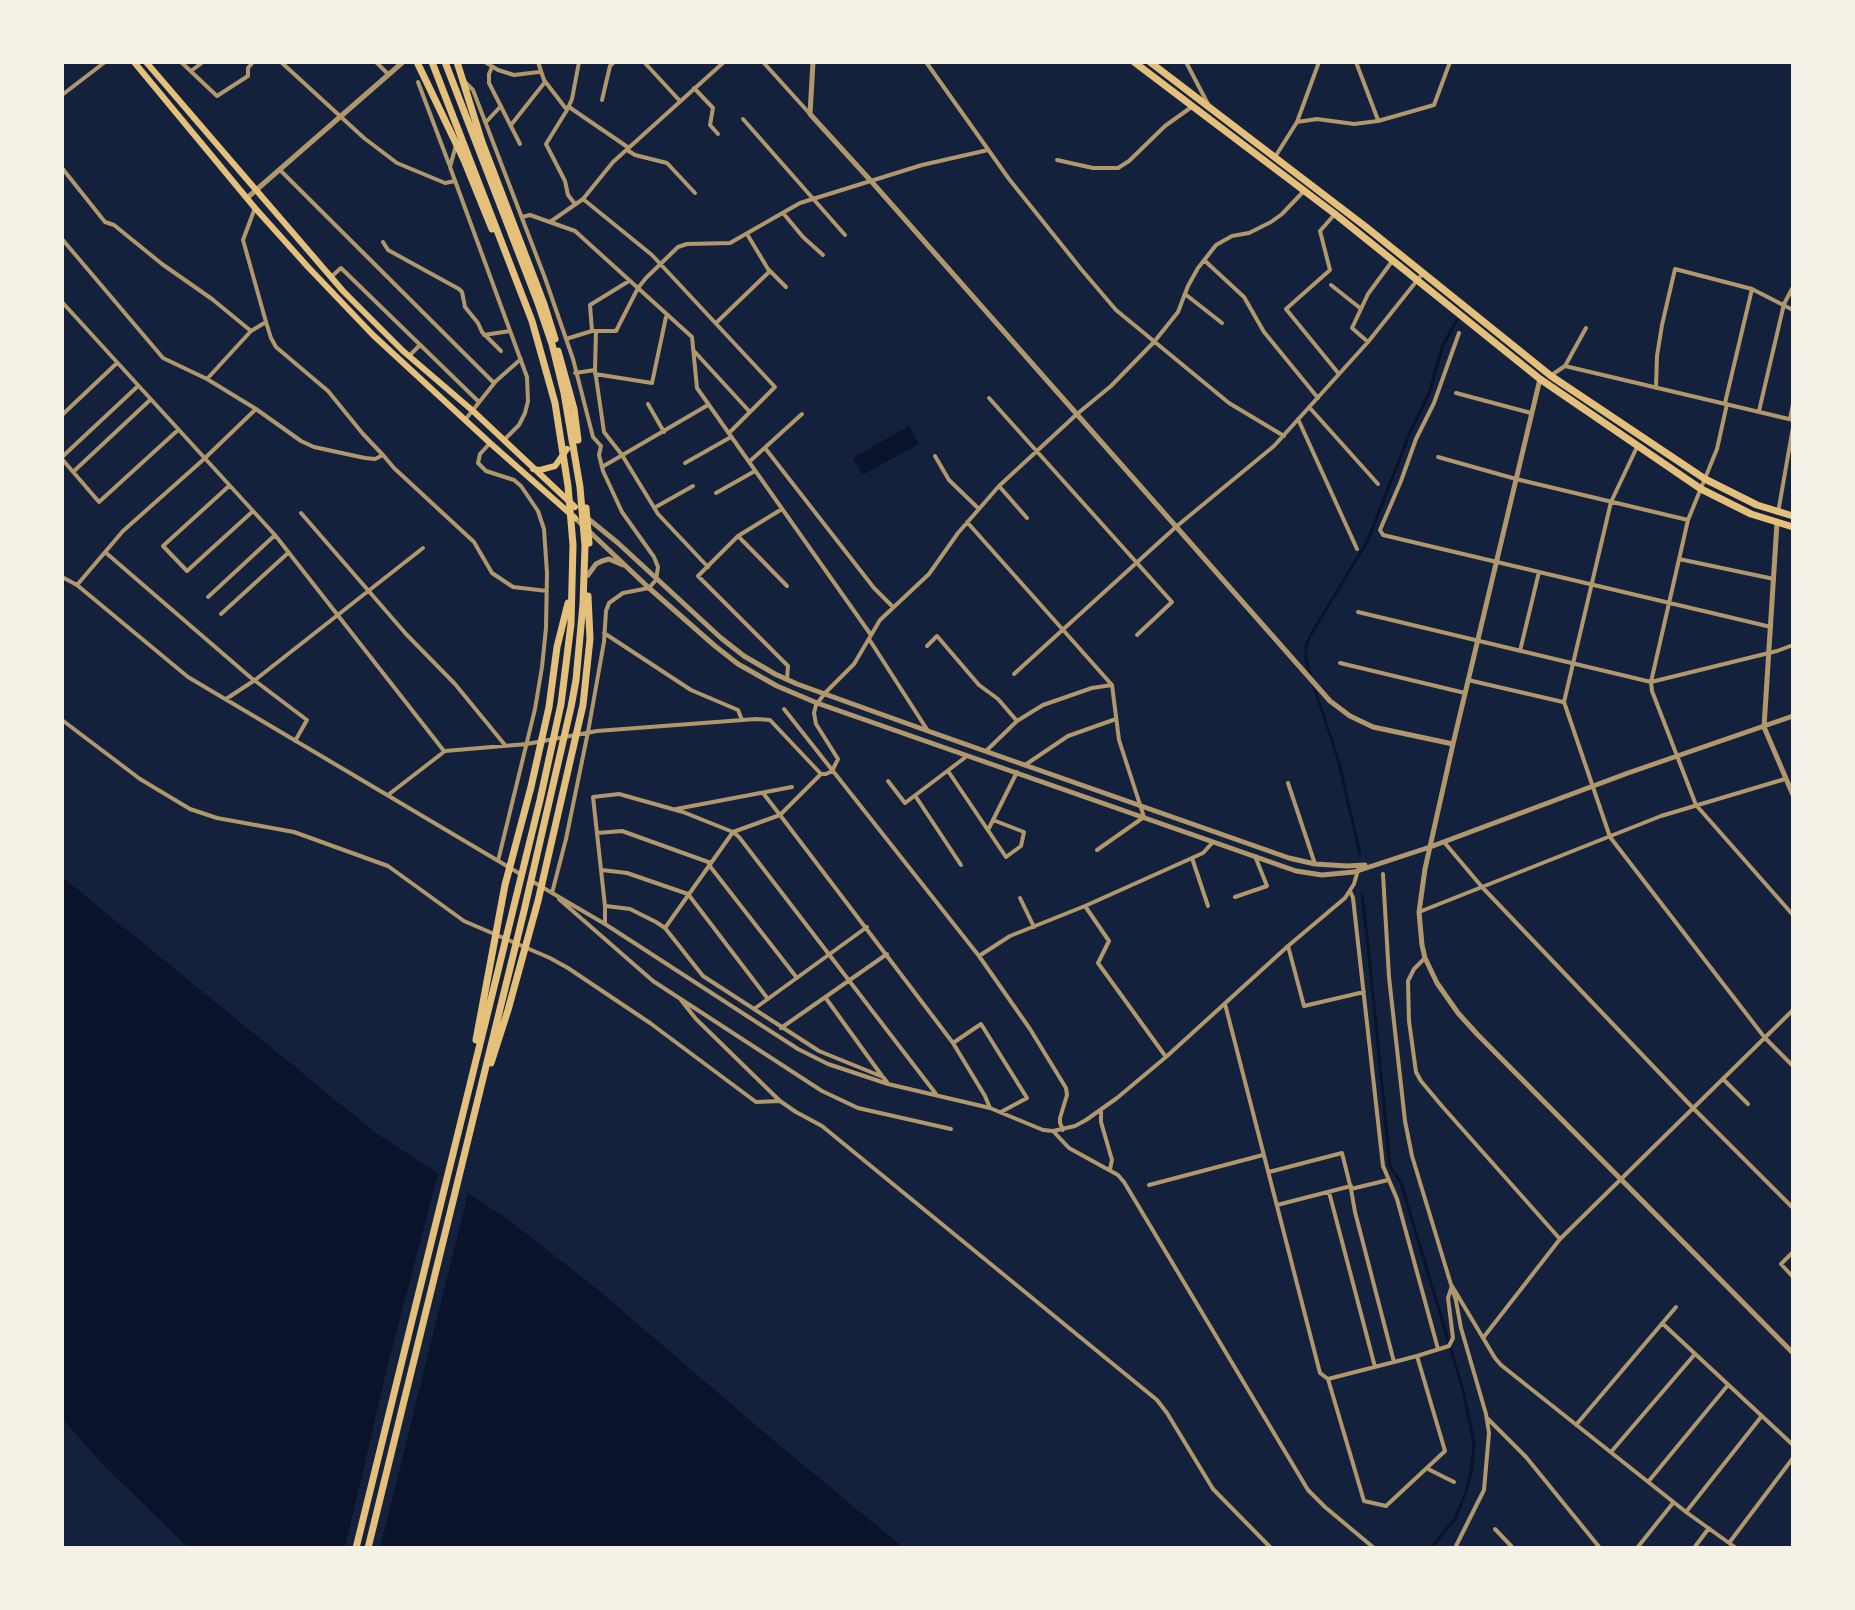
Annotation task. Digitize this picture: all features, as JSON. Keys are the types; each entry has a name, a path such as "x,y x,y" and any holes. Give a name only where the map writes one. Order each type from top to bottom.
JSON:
{"main road":[{"path":"134,62 255,208 373,335 575,518"},
{"path":"146,62 331,277 384,333 575,507"},
{"path":"417,62 457,144 554,381 567,449 577,547 575,579 555,660 549,707 505,885 484,990 467,1098"},
{"path":"356,1548 540,800 561,704 571,624 573,545 563,444 555,403 532,321 432,62"},
{"path":"368,1548 524,911 571,707 581,641 585,546 580,487 564,393 538,303 445,62"},
{"path":"457,62 482,142 544,304 567,382 576,423 589,530 590,639 583,705 538,901 508,1010 472,1122"},
{"path":"1134,62 1551,376 1705,479 1736,496 1793,516"},
{"path":"1150,62 1275,157 1540,379 1701,489 1751,514 1793,527"},
{"path":"533,469 555,466 567,449"}],"street":[{"path":"62,95 105,62"},
{"path":"181,62 217,96 248,76 248,68 253,62"},
{"path":"191,71 203,62"},
{"path":"281,62 397,163 445,183 455,181"},
{"path":"376,62 388,74"},
{"path":"247,198 403,62"},
{"path":"485,62 514,75 540,72"},
{"path":"538,62 545,82 568,108 635,155 667,163 695,193"},
{"path":"575,204 546,144 572,99 579,62"},
{"path":"602,100 610,66 614,62"},
{"path":"644,62 680,101"},
{"path":"550,222 583,199 613,162 724,62"},
{"path":"763,62 1337,707 1373,727 1453,744"},
{"path":"810,114 813,62"},
{"path":"926,62 988,150 1116,310 1229,403 1284,436"},
{"path":"1186,62 1210,107"},
{"path":"1275,157 1297,122 1319,62"},
{"path":"1358,62 1378,121"},
{"path":"1297,122 1317,119 1354,124 1378,121 1434,105 1450,62"},
{"path":"492,67 489,83 520,144"},
{"path":"463,79 473,90 566,339 593,437 601,446 599,455 602,467 622,512 658,567 656,580 649,588 623,593 609,603 606,611 588,732 553,894"},
{"path":"418,82 527,377 528,401 519,425 504,440"},
{"path":"511,125 545,82"},
{"path":"694,88 713,108 710,125 718,134"},
{"path":"485,123 501,106"},
{"path":"1057,160 1093,168 1118,168 1165,126 1193,106"},
{"path":"743,119 845,235"},
{"path":"450,167 457,144"},
{"path":"566,339 594,331 616,331 638,288 678,247 687,244 727,244 800,203 922,165 988,150"},
{"path":"62,168 105,222 114,225 251,331"},
{"path":"279,170 494,383"},
{"path":"665,928 733,832 780,815 821,774 832,771 838,759 816,724 814,713 817,703 854,664 880,620 929,574 967,522 999,486 1111,386 1154,342 1178,312 1204,260 1216,245 1260,229 1282,214 1305,190"},
{"path":"583,199 661,264 775,387 749,411 730,435 685,463"},
{"path":"255,208 243,240 276,347 328,391 394,468 474,542 492,573 513,587 547,591"},
{"path":"783,213 823,255"},
{"path":"1335,214 1320,231 1330,270 1286,309 1339,374"},
{"path":"522,217 530,215 575,231 585,238 692,337 695,382 708,405 870,637 928,731"},
{"path":"747,234 770,271 786,287"},
{"path":"62,239 163,358 207,379 314,447 365,458 375,459 383,455"},
{"path":"383,242 388,250 459,289 465,307 484,335 501,351"},
{"path":"1204,260 1244,297 1264,332 1318,398"},
{"path":"1368,342 1352,328 1368,294 1393,260"},
{"path":"331,277 341,268 479,402"},
{"path":"1656,388 1657,356 1675,269 1752,289 1793,310"},
{"path":"716,323 770,271"},
{"path":"1014,674 1177,526 1284,436 1368,342 1420,276"},
{"path":"629,281 590,305 604,432 666,524 708,567"},
{"path":"1331,285 1360,308"},
{"path":"1759,411 1784,304 1793,287"},
{"path":"1752,289 1717,449 1688,520 1651,682 1696,805 1793,915"},
{"path":"1185,294 1222,323"},
{"path":"62,302 275,535 445,751"},
{"path":"575,370 652,383 666,316"},
{"path":"207,379 251,331 266,322"},
{"path":"1586,328 1565,366 1551,376 1540,379 1430,847 1419,912 1419,931 1425,958 1437,983 1458,1013 1793,1353"},
{"path":"484,335 511,331"},
{"path":"1459,333 1434,403 1416,439 1380,530 1383,535 1771,627"},
{"path":"409,356 420,345"},
{"path":"694,351 749,411"},
{"path":"465,420 494,383 521,359"},
{"path":"62,415 117,363"},
{"path":"1565,366 1791,420 1793,404"},
{"path":"567,382 575,370"},
{"path":"138,386 62,458 99,502 178,430"},
{"path":"1456,393 1532,413"},
{"path":"989,398 1172,602 1137,635"},
{"path":"73,472 150,400"},
{"path":"648,404 664,432"},
{"path":"602,467 708,405"},
{"path":"1309,407 1378,484"},
{"path":"77,585 123,531 256,409"},
{"path":"749,462 802,414"},
{"path":"1298,419 1357,549"},
{"path":"1793,427 1778,512 1764,727 1793,795"},
{"path":"490,443 478,458 481,467 521,486 543,520 547,573 542,667 527,744 498,861"},
{"path":"1637,447 1611,502 1564,702 1610,837 1765,1038 1793,1066"},
{"path":"765,448 874,588 893,607"},
{"path":"935,456 949,480 979,509"},
{"path":"1438,457 1688,520"},
{"path":"716,493 755,471"},
{"path":"229,486 163,546 187,571 252,512"},
{"path":"654,508 693,486"},
{"path":"999,486 1027,518"},
{"path":"575,507 721,638 744,656 787,679 1289,858 1315,864 1374,865"},
{"path":"782,509 738,536 698,576 788,666 787,679"},
{"path":"301,513 406,634 455,684 505,745"},
{"path":"575,518 715,646 758,677 817,703 1296,871 1322,875 1358,870 1793,716"},
{"path":"967,522 1112,685 1119,740 1144,817"},
{"path":"208,597 275,535"},
{"path":"738,536 787,586"},
{"path":"226,699 255,680 423,548"},
{"path":"105,552 255,680 307,720 295,741"},
{"path":"221,614 288,553"},
{"path":"588,575 596,564 609,559 627,567"},
{"path":"1679,559 1774,579"},
{"path":"1520,651 1539,572"},
{"path":"62,577 77,585 188,677 605,924 798,1049 828,1064 888,1084 990,1108 1043,1130 1063,1130 1075,1126 1101,1110 1166,1057 1345,898 1358,870"},
{"path":"1358,612 1651,682 1793,645"},
{"path":"604,633 691,690 738,710 742,720"},
{"path":"927,646 937,636 973,678 998,699 1017,721"},
{"path":"1340,663 1465,693"},
{"path":"1468,680 1564,702"},
{"path":"986,751 1017,721 1043,705 1092,688 1112,685"},
{"path":"784,709 979,956 1030,1029 1066,1088 1060,1118 1063,1130"},
{"path":"387,796 445,751 527,744 588,732 765,718 821,774"},
{"path":"1025,765 1068,736 1116,719"},
{"path":"62,720 140,779 190,809 217,818 294,832 388,866 464,921 568,968 650,1023 756,1102 780,1101"},
{"path":"888,781 905,803 967,755"},
{"path":"948,771 1006,857 1021,846 1024,832 993,820"},
{"path":"988,830 1017,772"},
{"path":"1419,912 1661,816 1788,780"},
{"path":"1288,783 1315,864"},
{"path":"674,810 792,787"},
{"path":"762,792 953,1043 990,1108"},
{"path":"605,924 593,797 619,794 733,832 938,1096"},
{"path":"916,796 961,865"},
{"path":"1097,850 1144,817"},
{"path":"597,833 622,831 710,864 797,978"},
{"path":"979,956 1010,936 1203,853 1213,841"},
{"path":"1444,842 1482,887 1793,1208"},
{"path":"1235,897 1267,886 1255,856"},
{"path":"1192,858 1208,906"},
{"path":"601,870 627,873 688,894 768,999"},
{"path":"1383,874 1389,977 1405,1121 1412,1156 1452,1286 1489,1433 1484,1490 1455,1548"},
{"path":"1350,891 1381,1157 1397,1199 1439,1350"},
{"path":"553,894 653,981 808,1083 841,1102 879,1114 951,1129"},
{"path":"1020,898 1034,927"},
{"path":"605,906 639,912 665,928 703,976 825,1055 883,1077"},
{"path":"1085,906 1109,941 1098,963 1166,1057"},
{"path":"754,1009 867,927"},
{"path":"1288,946 1304,1006 1364,992"},
{"path":"781,1028 887,954"},
{"path":"1425,958 1408,981 1409,1021 1416,1072 1441,1105 1560,1239"},
{"path":"825,997 888,1084"},
{"path":"681,1000 696,1019 780,1101 822,1126 1157,1400 1213,1489 1271,1548"},
{"path":"1225,1004 1320,1373 1328,1379 1364,1501 1386,1506 1445,1451 1417,1356"},
{"path":"1483,1338 1560,1239 1793,1010"},
{"path":"953,1043 981,1024 1027,1098 1001,1112"},
{"path":"1723,1079 1748,1104"},
{"path":"1101,1110 1101,1122 1112,1160 1109,1170"},
{"path":"1053,1131 1077,1153 1118,1175 1124,1182 1308,1490 1374,1548"},
{"path":"1269,1172 1342,1153 1394,1362"},
{"path":"1149,1185 1264,1155"},
{"path":"1277,1205 1389,1180"},
{"path":"1329,1192 1375,1367"},
{"path":"1793,1252 1781,1264 1793,1277"},
{"path":"1452,1286 1501,1365 1731,1546 1793,1458"},
{"path":"1328,1379 1449,1346 1453,1338 1448,1298 1452,1286"},
{"path":"1576,1425 1676,1307"},
{"path":"1662,1323 1793,1445"},
{"path":"1611,1452 1695,1354"},
{"path":"1648,1482 1728,1385"},
{"path":"1686,1512 1762,1417"},
{"path":"1486,1418 1526,1457 1600,1548"},
{"path":"1427,1468 1454,1482"},
{"path":"1637,1548 1674,1503"},
{"path":"1694,1548 1709,1528"},
{"path":"1495,1529 1513,1548"}],"water":[{"path":"909,426 919,444 862,475 853,458"},
{"path":"62,877 376,1133 509,1220 597,1289 904,1548 189,1548 103,1465 62,1418"}],"pier":[{"path":"439,1170 469,1189 380,1548 345,1548 387,1368"}],"waterway":[{"path":"1311,677 1306,660 1310,636 1368,540 1429,393 1443,345 1457,320"},
{"path":"1313,684 1338,759 1360,854"},
{"path":"1362,894 1390,1166 1401,1183 1463,1390 1474,1443 1467,1489 1455,1519 1431,1548"}]}
